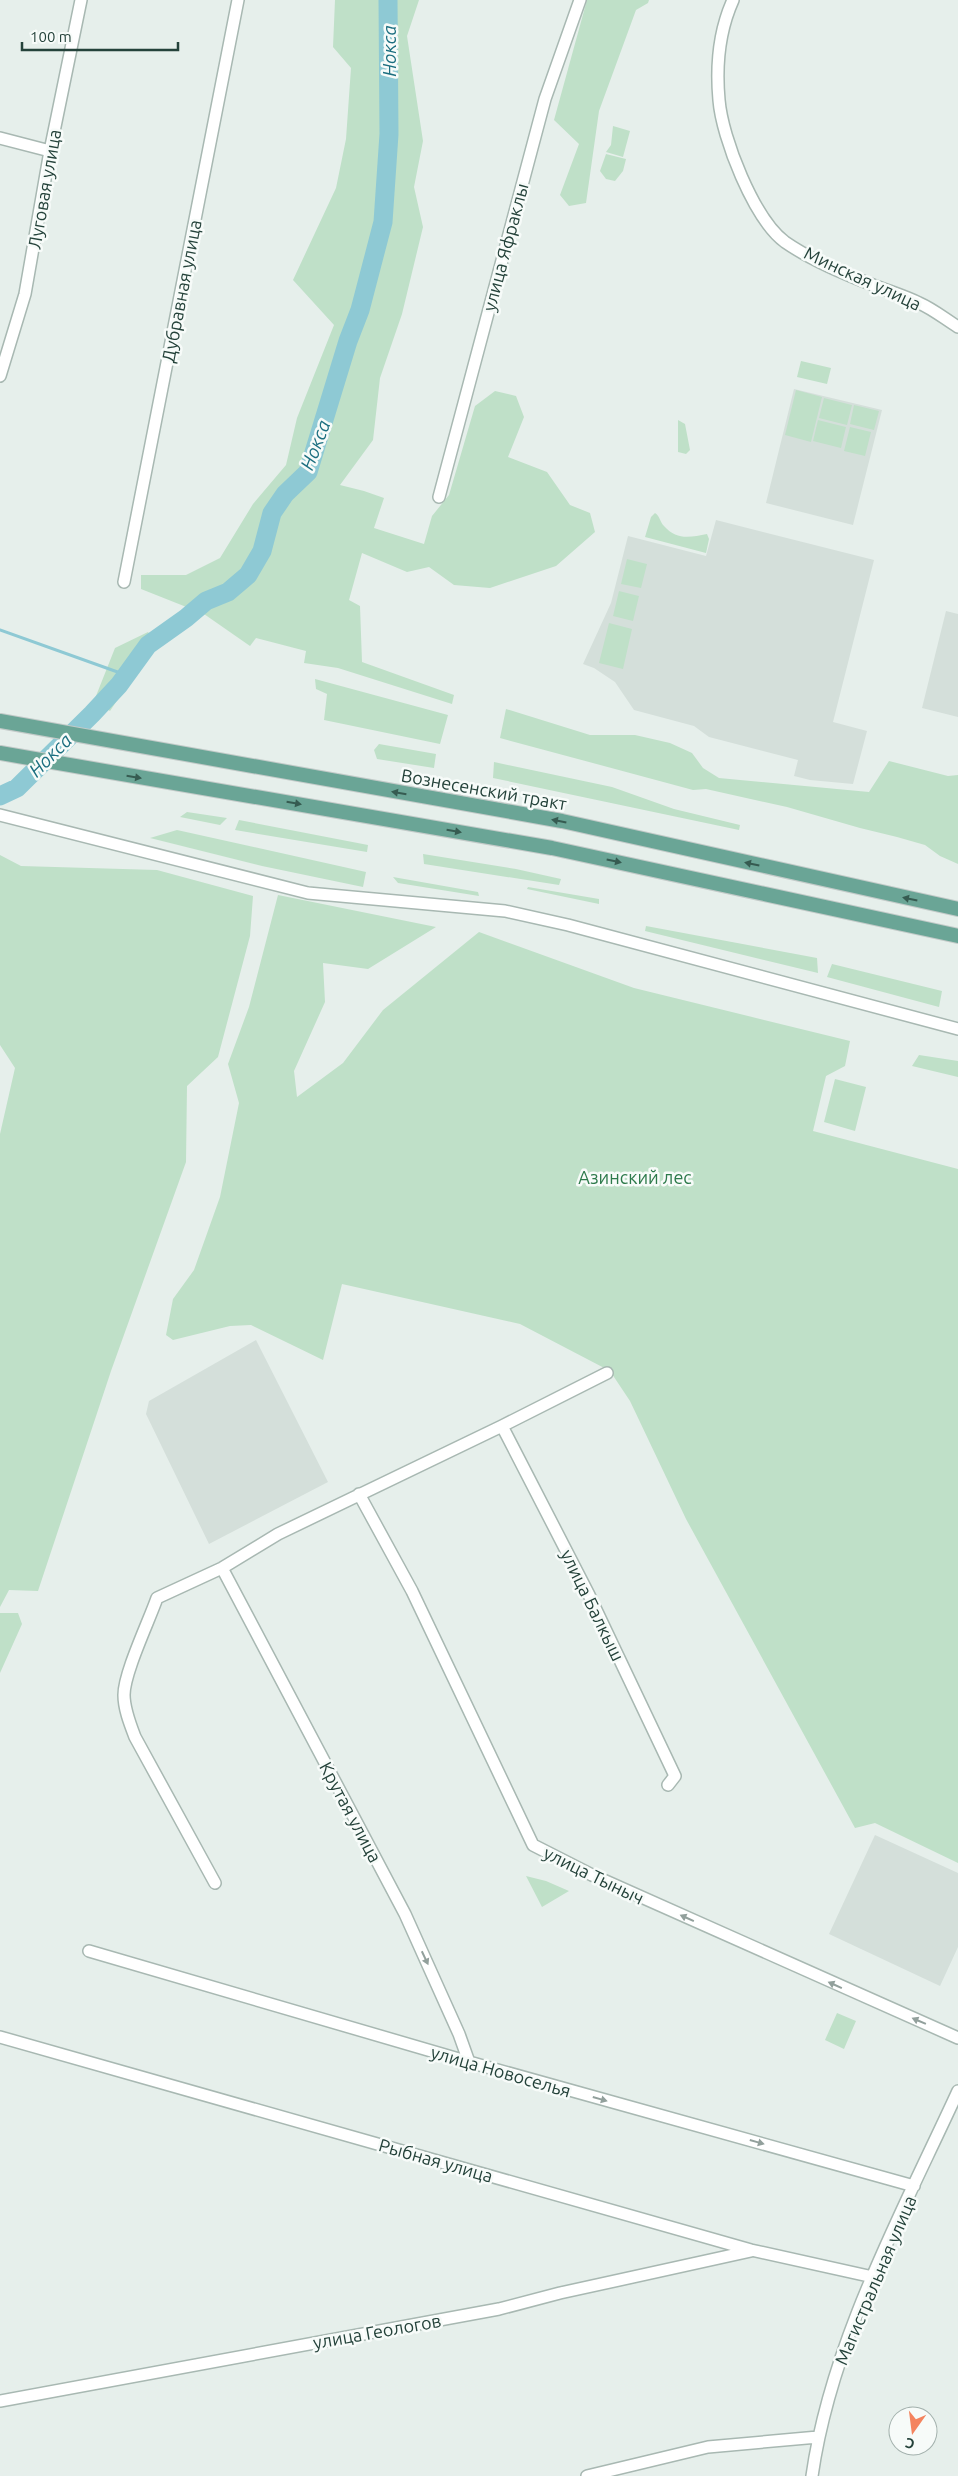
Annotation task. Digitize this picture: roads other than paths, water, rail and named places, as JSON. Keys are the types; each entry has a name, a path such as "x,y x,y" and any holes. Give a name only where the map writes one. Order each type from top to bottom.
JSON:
{"main road":[{"name":"Вознесенский тракт","path":"0,721 111,743 562,821 958,909"},
{"path":"2,753 552,848 958,936"}],"street":[{"name":"Луговая улица","path":"0,376 25,294 50,151 81,0"},
{"name":"Дубравная улица","path":"124,582 238,0"},
{"name":"улица Яфраклы","path":"439,496 545,98 580,0"},
{"name":"Минская улица","path":"732,0 720,44 719,102 735,160 746,190 758,211 774,232 785,242 846,275 919,303 958,326"},
{"path":"0,138 50,151"},
{"path":"0,815 308,893 505,911 568,925 958,1029"},
{"path":"215,1883 135,1737 128,1719 124,1694 135,1656 157,1598 222,1568 278,1534 502,1426 607,1372"},
{"name":"улица Балкыш","path":"502,1426 589,1595 675,1776 668,1785"},
{"name":"улица Тыныч","path":"359,1494 412,1591 533,1845 600,1880 958,2038"},
{"name":"Крутая улица","path":"222,1568 405,1914 460,2034 469,2062"},
{"name":"улица Новоселья","path":"89,1951 469,2062 914,2186"},
{"name":"Рыбная улица","path":"0,2036 751,2250 874,2277"},
{"name":"Магистральная улица","path":"812,2476 818,2437 833,2379 874,2277 958,2091"},
{"name":"улица Геологов","path":"0,2401 499,2309 560,2293 751,2250"},
{"path":"587,2476 708,2446 818,2437"}],"waterway":[{"name":"Нокса","path":"0,796 17,788 92,714 119,685 148,645 206,601 228,592 248,575 262,551 272,513 285,494 308,472 348,341 360,310 383,222 389,134 388,0"},
{"path":"0,630 126,675"}],"park label":[{"name":"Азинский лес","path":"635,1177"}]}
